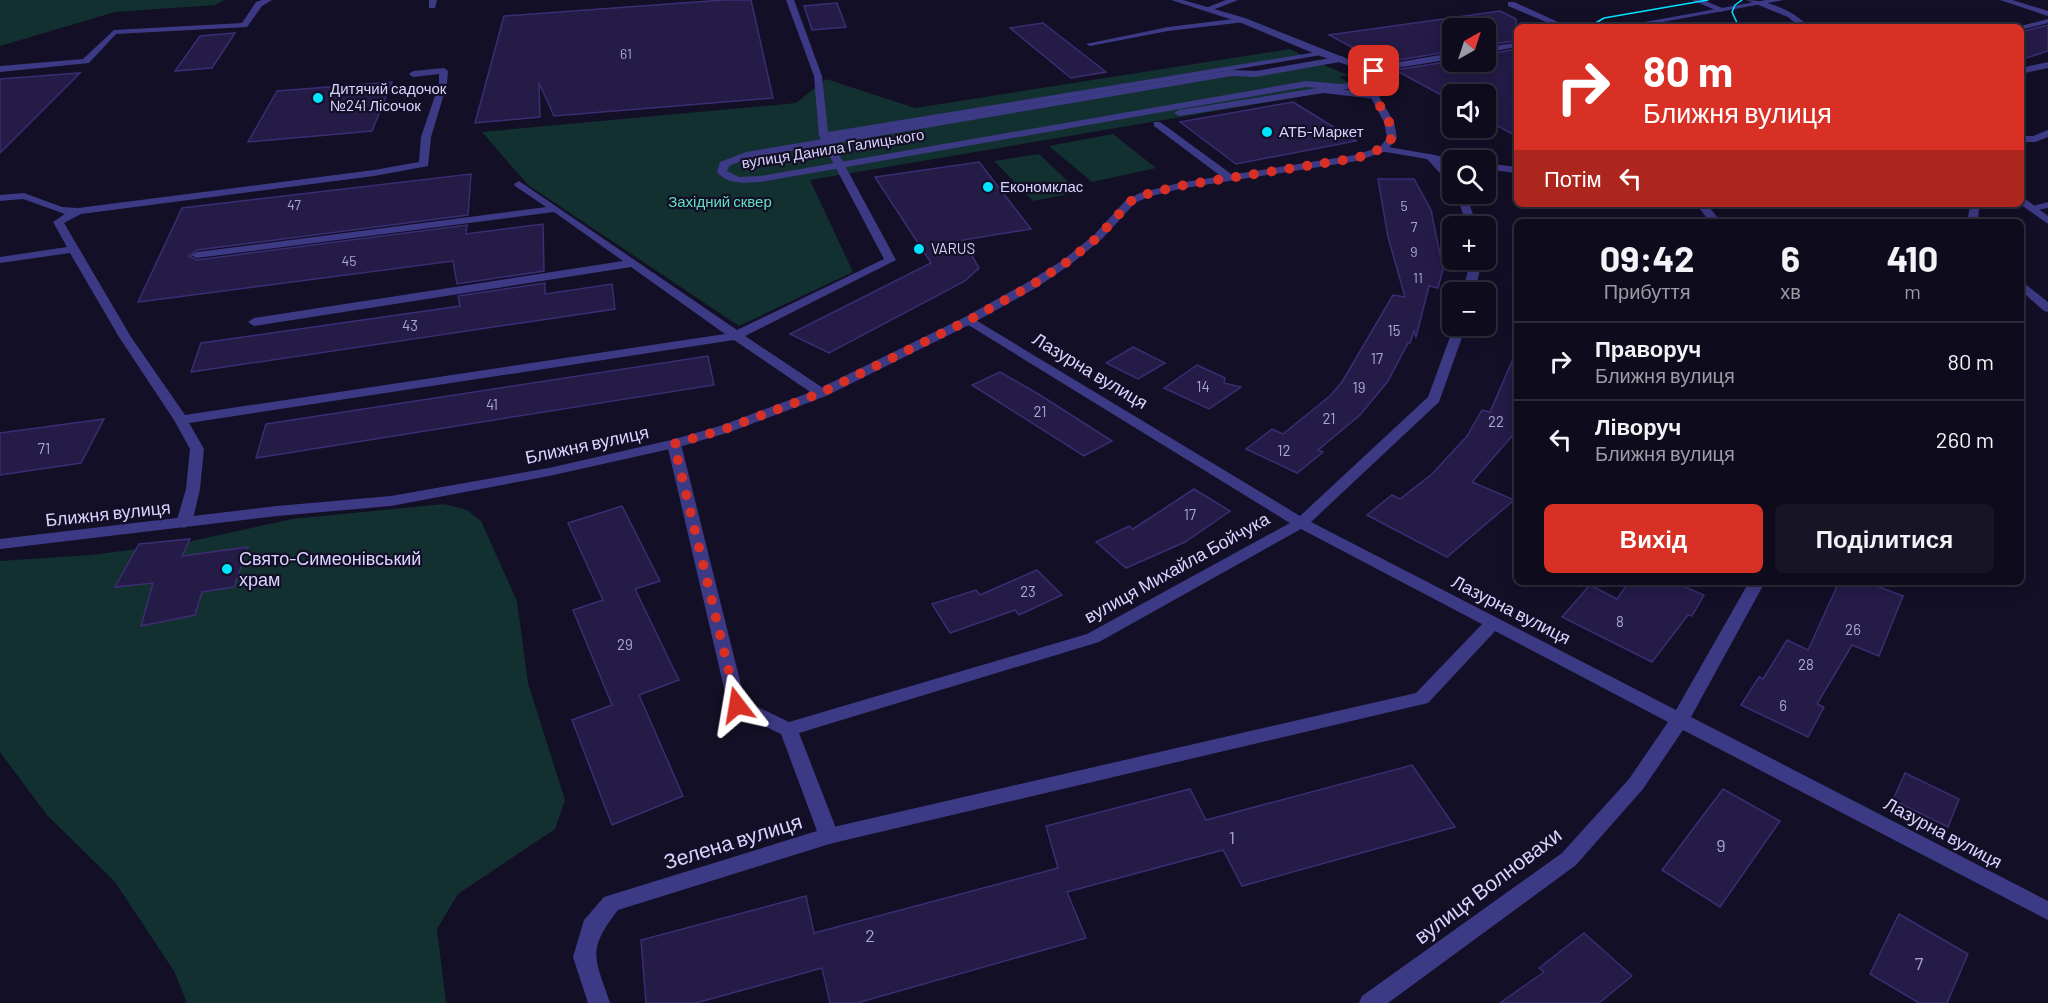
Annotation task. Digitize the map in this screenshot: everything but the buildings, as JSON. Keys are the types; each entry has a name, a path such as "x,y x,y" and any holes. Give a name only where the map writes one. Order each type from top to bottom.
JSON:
{"street":[{"path":"0,69 86,62 114,32 244,25 259,4 268,0"},
{"path":"182,420 735,336 890,260 826,139 818,76 790,0"},
{"path":"1175,0 1242,21 1323,54 1342,59 1371,77 1376,96 1389,122 1392,138 1383,148"},
{"path":"1207,9 1234,0"},
{"path":"1696,0 1723,10"},
{"path":"1750,0 1791,15 1802,24"},
{"path":"1639,24 1780,0"},
{"path":"2004,0 2048,14"},
{"path":"1511,4 1558,24"},
{"path":"1090,44 1168,29 1242,21"},
{"path":"2024,27 2048,21"},
{"path":"1496,48 1514,45"},
{"path":"826,139 1323,54"},
{"name":"вулиця Данила Галицького","path":"1342,59 1256,74 1232,73 826,139 737,157 724,164 722,172 731,178 750,180 1306,84 1341,87 1371,77 1381,68 1442,58"},
{"path":"2024,69 2048,65"},
{"path":"0,198 24,196 60,210 78,211 374,173 424,164 426,137 444,71 413,74"},
{"path":"1179,113 1323,90 1376,96"},
{"path":"1157,124 1230,178"},
{"path":"2024,139 2035,139 2048,133"},
{"path":"1383,148 1442,159"},
{"name":"Ближня вулиця","path":"0,544 391,501 549,472 674,444 725,429 821,393 969,320 1032,285 1067,262 1098,237 1131,201 1144,195 1179,186 1357,158 1383,148"},
{"path":"1430,157 1442,170"},
{"path":"1496,167 1514,170"},
{"path":"519,184 735,336 821,393"},
{"path":"2024,202 2048,221"},
{"path":"2031,208 2048,206"},
{"path":"1704,207 1714,219"},
{"path":"197,255 556,209"},
{"path":"78,211 58,222 125,337 182,420 197,449 193,489 184,523"},
{"path":"0,260 74,249"},
{"path":"254,322 634,263"},
{"path":"2024,287 2048,308"},
{"name":"Лазурна вулиця","path":"969,320 1301,523 1492,624 1681,718 2048,911"},
{"name":"вулиця Михайла Бойчука","path":"788,729 1094,638 1301,523 1434,399 1456,336"},
{"path":"674,444 737,705 788,729"},
{"name":"вулиця Волновахи","path":"1370,1003 1569,859 1636,784 1681,718 1755,585"},
{"path":"829,836 1422,698 1492,624"},
{"name":"Зелена вулиця","path":"599,1003 584,957 592,927 611,903 829,836 788,729"}],"green space":[{"path":"0,0 224,0 215,5 115,12 0,46"},
{"name":"Західний сквер","path":"1290,49 1305,57 1229,70 1256,74 1321,64 1348,75 1339,77 1357,87 810,180 853,272 739,326 528,185 482,132 796,103 826,79 915,108"},
{"path":"1113,134 1156,168 1092,182 1049,146"},
{"path":"1039,154 1079,192 1033,201 994,161"},
{"path":"444,504 467,510 481,521 517,601 528,683 565,800 555,829 458,894 437,929 446,1003 187,1003 174,971 115,882 47,815 0,752 0,561 91,555 183,543 292,519"}],"tram line":[{"path":"1594,24 1604,18 1708,0"},
{"path":"1738,24 1732,12 1735,5 1742,0"}],"place":[{"name":"Дитячий садочок №241 Лісочок","path":"318,98"},
{"name":"АТБ-Маркет","path":"1267,132"},
{"name":"Економклас","path":"988,187"},
{"name":"VARUS","path":"919,249"},
{"name":"Свято-Симеонівський храм","path":"227,569"}],"route":[{"path":"737,705 674,444 725,429 821,393 969,320 1032,285 1067,262 1098,237 1131,201 1144,195 1179,186 1357,158 1383,148 1392,138 1389,122 1367,83 1368,76 1374,71"}]}
